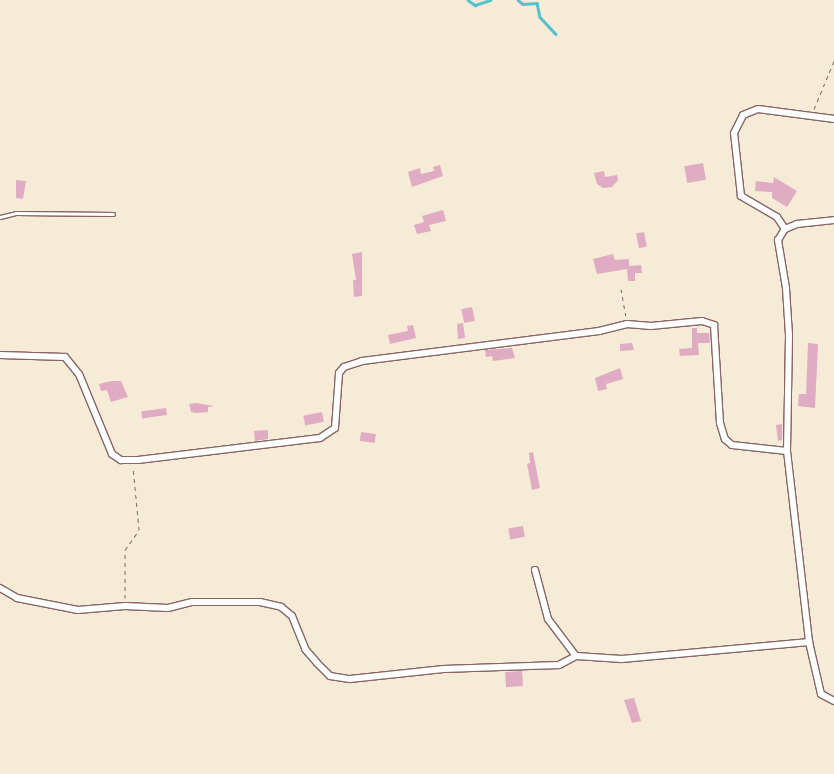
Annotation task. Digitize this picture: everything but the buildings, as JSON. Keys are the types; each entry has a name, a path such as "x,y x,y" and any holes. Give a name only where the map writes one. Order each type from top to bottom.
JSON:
{"street":[{"path":"785,229 777,217 741,196 734,133 738,122 749,111 758,109 834,119"},
{"path":"834,220 797,224 785,229 778,240 786,288 789,335 787,451 809,642 821,694 834,701"},
{"path":"0,355 65,357 79,374 112,454 116,458 132,460 320,438 335,428 339,373 344,367 362,361 599,331 627,324 651,326 702,321 714,325 720,423 725,439 732,445 787,451"},
{"path":"535,570 548,619 576,656"},
{"path":"0,588 17,598 78,610 125,606 168,608 192,602 260,602 280,607 292,616 305,649 317,663 330,676 350,680 442,669 559,665 576,656 622,659 809,642"}],"lane":[{"path":"0,217 16,214 113,214"}],"path":[{"path":"811,116 834,62"},
{"path":"621,289 627,324"},
{"path":"125,606 125,550 138,530 132,460"}],"waterway":[{"path":"468,0 475,5 490,0"},
{"path":"518,0 523,4 537,3 540,17 556,34"}]}
